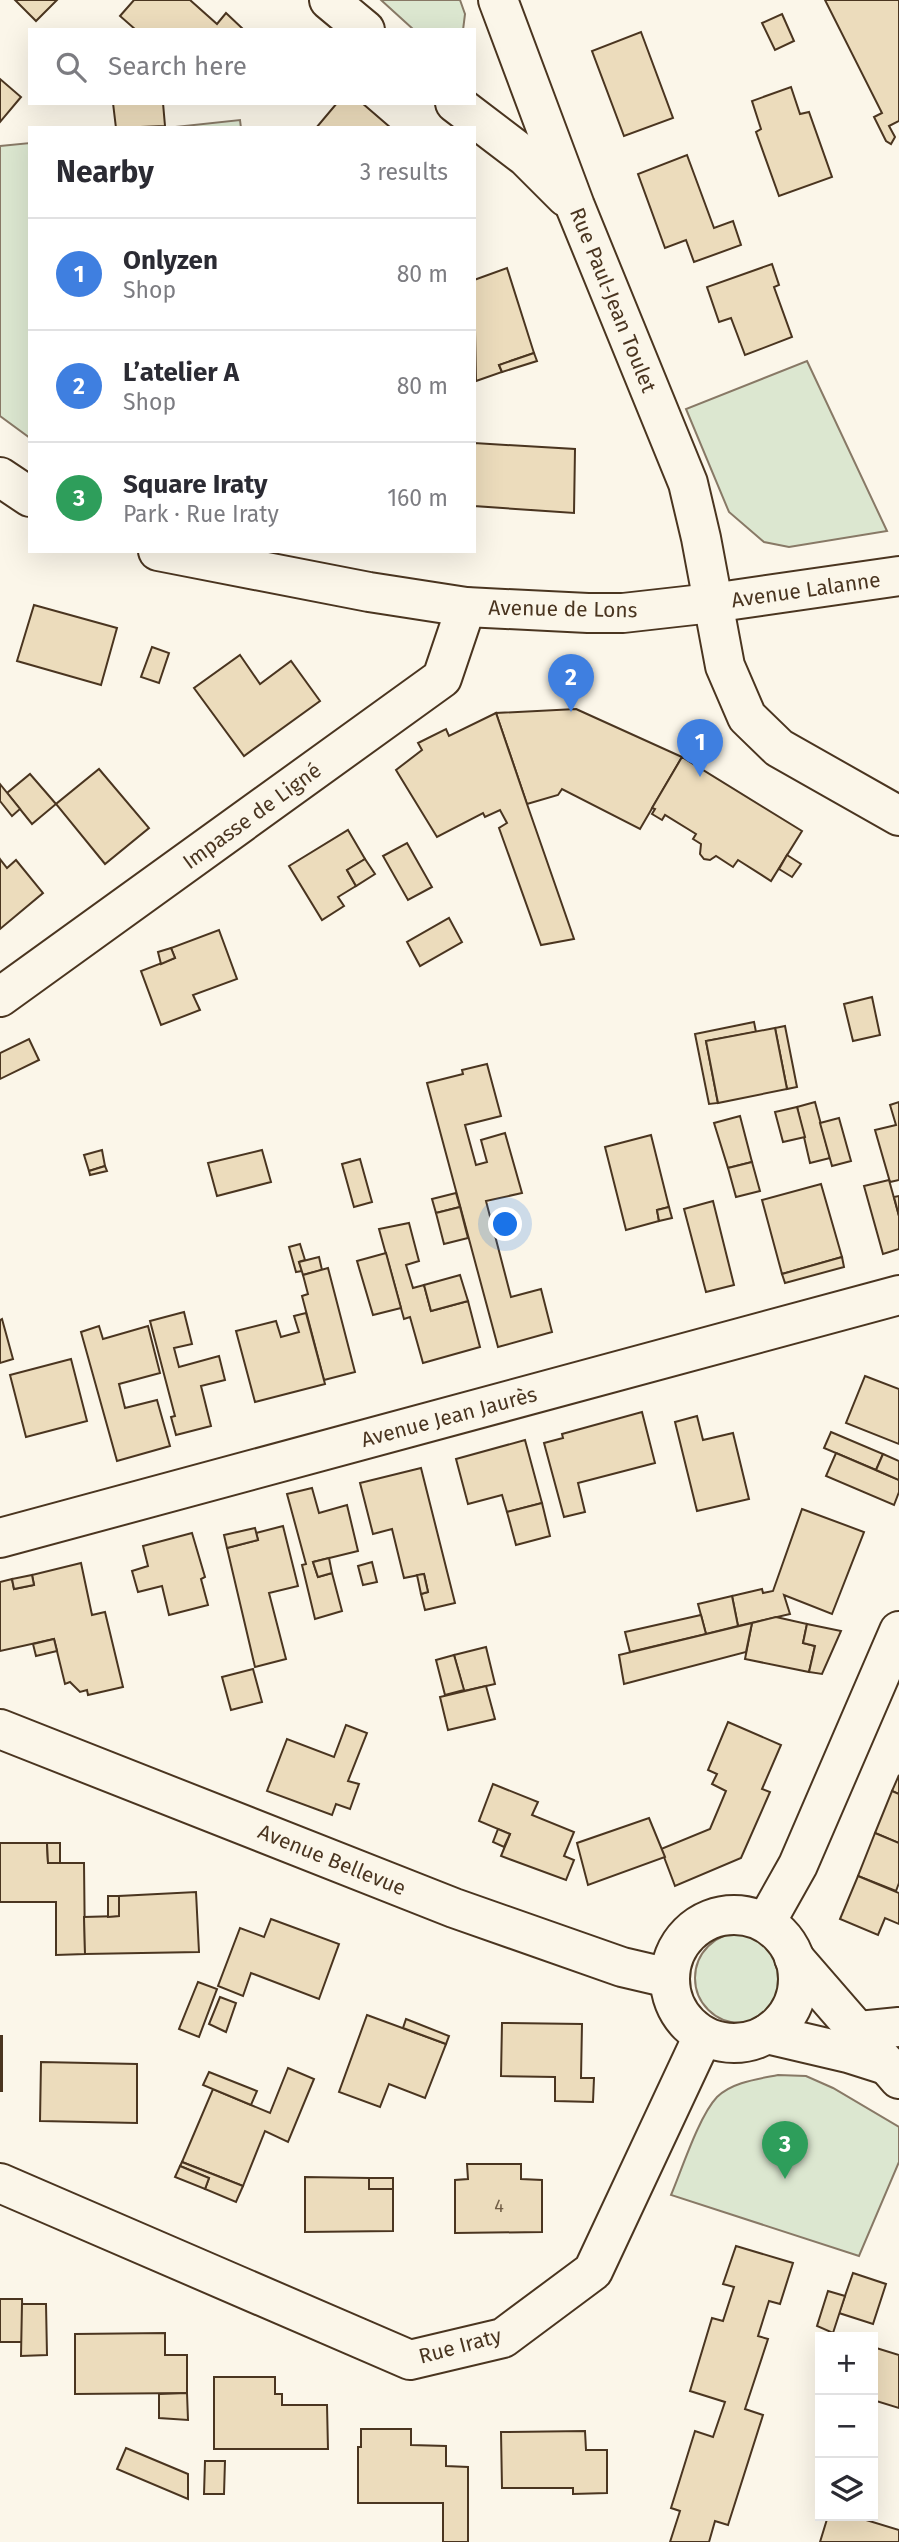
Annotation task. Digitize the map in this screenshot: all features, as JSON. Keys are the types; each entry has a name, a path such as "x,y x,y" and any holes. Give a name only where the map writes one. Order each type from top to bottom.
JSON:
{"street":[{"path":"329,0 363,28"},
{"name":"Rue Paul-Jean Toulet","path":"498,0 575,206 688,483 712,603"},
{"path":"458,105 526,157 575,206"},
{"path":"0,477 28,496"},
{"name":"Avenue de Lons","path":"168,553 369,592 466,607 623,613 712,603"},
{"name":"Avenue Lalanne","path":"712,603 899,576"},
{"path":"712,603 725,666 747,717 779,748 899,816"},
{"name":"Impasse de Ligné","path":"0,997 442,678 466,607"},
{"name":"Avenue Jean Jaurès","path":"0,1538 899,1295"},
{"path":"766,1923 798,1865 899,1631"},
{"name":"Avenue Bellevue","path":"0,1729 454,1908 622,1967 669,1978"},
{"path":"723,1915 745,1915 766,1923 781,1935 794,1958 798,1970 798,1991 791,2010 779,2026 767,2034 742,2043 722,2043 703,2036 688,2025 671,1995 669,1978 673,1956 685,1937 702,1923 723,1915"},
{"path":"794,1958 894,2073"},
{"path":"859,2031 899,2027"},
{"path":"767,2034 848,2053 894,2073"},
{"name":"Rue Iraty","path":"0,2183 410,2360 503,2339 593,2271 703,2036"}],"green space":[{"path":"381,0 460,0 465,14 463,28 412,28"},
{"path":"240,120 241,126 184,126"},
{"path":"28,143 28,437 0,416 0,146"},
{"path":"807,361 887,531 789,547 764,542 729,512 686,409"},
{"path":"740,1933 757,1937 772,1946 781,1961 785,1978 781,1995 772,2010 757,2019 740,2023 723,2019 708,2010 699,1995 695,1978 699,1961 708,1946 723,1937"},
{"path":"778,2075 806,2076 833,2088 899,2127 899,2162 859,2256 671,2195 697,2130 717,2097 738,2085"}],"building":[{"path":"15,0 57,0 36,21"},
{"path":"134,0 190,0 217,24 226,13 242,28 134,28 120,16"},
{"path":"825,0 899,0 899,121 889,126 895,137 891,144 886,141 874,117 882,113"},
{"path":"782,14 794,41 775,50 762,23"},
{"path":"641,32 673,118 624,136 592,51"},
{"path":"0,79 21,97 0,122"},
{"path":"791,87 800,114 809,112 832,177 779,196 756,132 761,129 752,101"},
{"path":"113,105 163,105 165,126 116,126"},
{"path":"335,105 364,105 389,126 318,126"},
{"path":"687,155 714,228 733,221 741,245 694,262 686,240 665,248 638,174"},
{"path":"772,264 779,285 774,287 792,337 745,355 731,318 719,322 707,287"},
{"path":"507,268 534,353 499,365 502,372 476,381 476,279"},
{"path":"534,353 537,361 502,372 499,365"},
{"path":"476,443 575,449 574,513 476,506"},
{"path":"34,605 117,628 101,685 17,661"},
{"path":"152,647 169,653 159,683 141,677"},
{"path":"240,655 260,684 291,661 320,701 244,756 194,688"},
{"path":"576,709 682,757 640,829 562,789 558,795 527,804 496,713"},
{"path":"496,713 574,939 541,945 499,828 507,823 500,810 485,817 483,813 437,837 396,770 422,750 418,743 446,729 449,736"},
{"path":"682,757 802,831 771,881 738,860 733,867 716,856 710,860 704,859 700,854 701,844 693,839 696,834 665,815 662,820 652,814 655,809 652,808"},
{"path":"99,769 149,828 105,864 56,804"},
{"path":"30,774 56,804 32,824 7,793"},
{"path":"0,784 20,809 12,816 0,801"},
{"path":"348,830 365,859 347,870 356,886 338,897 344,906 322,920 289,866"},
{"path":"407,843 432,887 408,900 383,856"},
{"path":"787,855 801,864 792,877 779,869"},
{"path":"0,859 7,868 16,860 43,893 0,929"},
{"path":"365,859 375,874 356,886 347,870"},
{"path":"449,918 462,942 420,966 407,942"},
{"path":"219,930 237,979 193,995 200,1010 161,1025 141,971 175,958 171,948"},
{"path":"171,948 175,958 161,964 158,952"},
{"path":"872,997 880,1035 853,1041 844,1004"},
{"path":"754,1022 756,1032 706,1041 718,1103 709,1104 695,1034"},
{"path":"785,1026 797,1087 787,1089 775,1028"},
{"path":"775,1028 787,1089 718,1103 706,1041"},
{"path":"29,1039 39,1060 0,1079 0,1053"},
{"path":"487,1064 501,1116 465,1125 476,1165 487,1162 481,1140 505,1133 522,1193 486,1201 511,1297 541,1289 552,1332 498,1347 427,1083 463,1074 462,1070"},
{"path":"815,1102 830,1158 810,1163 797,1107"},
{"path":"899,1102 899,1180 890,1182 875,1130 896,1125 890,1105"},
{"path":"797,1107 805,1137 783,1142 775,1112"},
{"path":"740,1116 752,1162 728,1168 714,1123"},
{"path":"839,1118 851,1161 832,1166 820,1123"},
{"path":"651,1135 669,1207 657,1210 659,1221 626,1230 605,1147"},
{"path":"102,1150 105,1166 89,1171 84,1155"},
{"path":"262,1150 271,1182 217,1196 208,1163"},
{"path":"360,1159 372,1202 354,1207 342,1164"},
{"path":"752,1162 760,1191 736,1197 728,1168"},
{"path":"105,1166 107,1171 90,1175 89,1171"},
{"path":"889,1180 899,1216 899,1249 883,1254 864,1186"},
{"path":"821,1184 842,1257 782,1274 762,1200"},
{"path":"456,1193 460,1207 436,1213 432,1199"},
{"path":"899,1196 899,1216 894,1197"},
{"path":"713,1201 734,1285 706,1292 684,1209"},
{"path":"460,1207 468,1238 444,1244 436,1213"},
{"path":"669,1207 672,1218 659,1221 657,1210"},
{"path":"409,1223 419,1261 406,1265 413,1288 424,1285 431,1311 468,1301 480,1347 423,1363 410,1317 404,1319 379,1229"},
{"path":"300,1244 305,1260 299,1262 302,1271 296,1272 289,1247"},
{"path":"386,1253 401,1308 373,1315 357,1261"},
{"path":"319,1257 322,1270 303,1275 299,1262"},
{"path":"842,1257 844,1267 785,1283 782,1274"},
{"path":"328,1268 355,1372 324,1380 302,1296 308,1294 303,1275"},
{"path":"460,1275 468,1301 431,1311 424,1285"},
{"path":"184,1312 192,1344 174,1348 179,1367 219,1356 225,1380 201,1386 211,1426 176,1435 171,1417 175,1416 150,1321"},
{"path":"306,1313 325,1384 255,1402 236,1331 276,1321 281,1337 299,1332 294,1316"},
{"path":"2,1319 13,1359 0,1363 0,1320"},
{"path":"99,1326 103,1339 148,1326 160,1373 119,1384 125,1408 157,1400 170,1446 117,1461 81,1332"},
{"path":"71,1359 87,1421 26,1437 10,1375"},
{"path":"865,1376 899,1389 899,1444 846,1423"},
{"path":"642,1412 655,1463 578,1483 585,1512 564,1517 544,1443 563,1438 562,1434"},
{"path":"697,1416 703,1440 733,1433 749,1499 697,1511 675,1422"},
{"path":"831,1432 883,1454 876,1470 824,1448"},
{"path":"525,1440 542,1503 507,1512 502,1495 468,1504 456,1459"},
{"path":"836,1453 899,1480 899,1492 894,1505 826,1476"},
{"path":"883,1454 899,1461 899,1480 876,1470"},
{"path":"421,1468 455,1603 425,1610 421,1594 428,1592 424,1574 404,1578 392,1529 373,1534 360,1483"},
{"path":"312,1488 319,1513 347,1505 358,1551 313,1562 318,1577 332,1573 342,1611 315,1619 302,1565 306,1564 287,1494"},
{"path":"542,1503 550,1536 516,1545 507,1512"},
{"path":"802,1509 864,1532 832,1614 784,1595 790,1614 738,1626 732,1596 762,1589 763,1593 773,1591"},
{"path":"283,1526 298,1586 269,1593 286,1659 255,1667 227,1548 258,1540 256,1533"},
{"path":"255,1528 258,1540 227,1548 224,1535"},
{"path":"192,1533 205,1577 201,1579 208,1605 169,1615 162,1586 138,1592 132,1571 148,1566 143,1546"},
{"path":"329,1558 332,1573 318,1577 313,1562"},
{"path":"372,1562 377,1582 363,1585 358,1566"},
{"path":"81,1563 92,1615 105,1612 123,1687 88,1695 87,1690 80,1692 70,1682 65,1684 54,1639 0,1651 0,1582 12,1579 14,1589 34,1585 32,1575"},
{"path":"424,1574 428,1592 421,1594 417,1575"},
{"path":"32,1575 34,1585 14,1589 12,1579"},
{"path":"732,1596 738,1626 706,1634 698,1604"},
{"path":"701,1615 706,1634 630,1652 625,1632"},
{"path":"776,1617 807,1624 803,1643 815,1646 809,1672 745,1659 752,1623"},
{"path":"752,1623 746,1652 624,1684 619,1655"},
{"path":"807,1624 841,1631 822,1674 809,1672 815,1646 803,1643"},
{"path":"54,1639 57,1651 36,1656 33,1644"},
{"path":"486,1647 495,1684 464,1691 454,1655"},
{"path":"454,1655 464,1690 445,1695 436,1660"},
{"path":"253,1669 262,1702 231,1710 222,1677"},
{"path":"486,1686 495,1719 448,1730 440,1697"},
{"path":"728,1722 781,1745 762,1789 770,1792 741,1858 675,1886 661,1849 710,1829 726,1791 712,1784 717,1774 708,1770"},
{"path":"346,1725 367,1733 348,1781 359,1784 350,1809 336,1804 332,1815 267,1791 287,1739 334,1757"},
{"path":"899,1775 899,1794 892,1791"},
{"path":"493,1784 538,1802 532,1815 574,1832 564,1856 574,1860 566,1880 501,1856 510,1834 479,1821"},
{"path":"892,1791 899,1794 899,1843 875,1833"},
{"path":"649,1818 665,1857 588,1885 577,1843"},
{"path":"498,1829 510,1834 504,1847 493,1842"},
{"path":"875,1833 899,1843 899,1883 896,1891 858,1876"},
{"path":"0,1843 47,1843 48,1863 84,1863 85,1954 56,1955 56,1902 0,1902"},
{"path":"47,1843 60,1843 60,1863 48,1863"},
{"path":"858,1876 899,1893 899,1924 885,1918 878,1935 840,1919"},
{"path":"196,1892 199,1952 85,1954 84,1917 119,1916 119,1896"},
{"path":"108,1896 119,1896 119,1916 108,1917"},
{"path":"271,1919 339,1944 319,1999 251,1973 243,1996 218,1986 240,1928 264,1937"},
{"path":"198,1982 217,1989 199,2037 179,2029"},
{"path":"220,1997 236,2003 226,2032 209,2024"},
{"path":"367,2015 446,2044 425,2098 389,2084 380,2107 339,2092"},
{"path":"406,2019 449,2036 446,2044 403,2028"},
{"path":"502,2023 582,2024 581,2078 594,2078 593,2102 555,2101 555,2077 501,2076"},
{"path":"2,2036 2,2091 0,2091"},
{"path":"41,2062 137,2064 137,2123 40,2121"},
{"path":"288,2068 314,2079 288,2142 265,2131 243,2186 182,2162 213,2089 270,2113"},
{"path":"209,2072 257,2091 251,2105 203,2085"},
{"path":"182,2162 243,2186 236,2202 205,2189 209,2178 180,2166"},
{"path":"467,2164 521,2164 521,2179 542,2180 542,2232 455,2233 455,2180 468,2179"},
{"path":"180,2166 209,2178 205,2189 175,2177"},
{"path":"305,2177 369,2178 369,2189 393,2189 393,2231 305,2232"},
{"path":"369,2178 393,2178 393,2189 369,2189"},
{"path":"736,2246 793,2263 780,2304 769,2301 758,2336 768,2339 745,2409 763,2415 728,2525 715,2521 709,2542 670,2542 680,2511 671,2508 695,2431 713,2437 725,2402 690,2391 712,2318 723,2321 734,2287 723,2284"},
{"path":"853,2273 886,2284 873,2324 839,2313"},
{"path":"828,2291 845,2296 833,2332 817,2326"},
{"path":"0,2299 22,2299 23,2342 0,2342"},
{"path":"22,2304 46,2304 47,2355 21,2356"},
{"path":"165,2333 165,2355 187,2355 187,2393 75,2394 75,2334"},
{"path":"878,2349 899,2355 899,2408 878,2402"},
{"path":"214,2377 275,2377 275,2394 282,2394 282,2405 327,2405 328,2449 214,2449"},
{"path":"187,2393 188,2420 159,2418 159,2394"},
{"path":"361,2429 411,2429 411,2445 446,2446 446,2466 468,2467 468,2542 443,2542 443,2503 358,2503 358,2447 361,2447"},
{"path":"585,2431 586,2450 607,2450 607,2493 573,2494 573,2488 502,2488 501,2432"},
{"path":"126,2448 188,2474 188,2499 117,2469"},
{"path":"205,2461 225,2461 224,2494 204,2494"},
{"path":"826,2521 869,2521 899,2530 899,2542 820,2542"}],"place":[{"name":"L’atelier A","path":"571,712"},
{"name":"Onlyzen","path":"700,777"},
{"name":"Square Iraty","path":"785,2179"}]}
